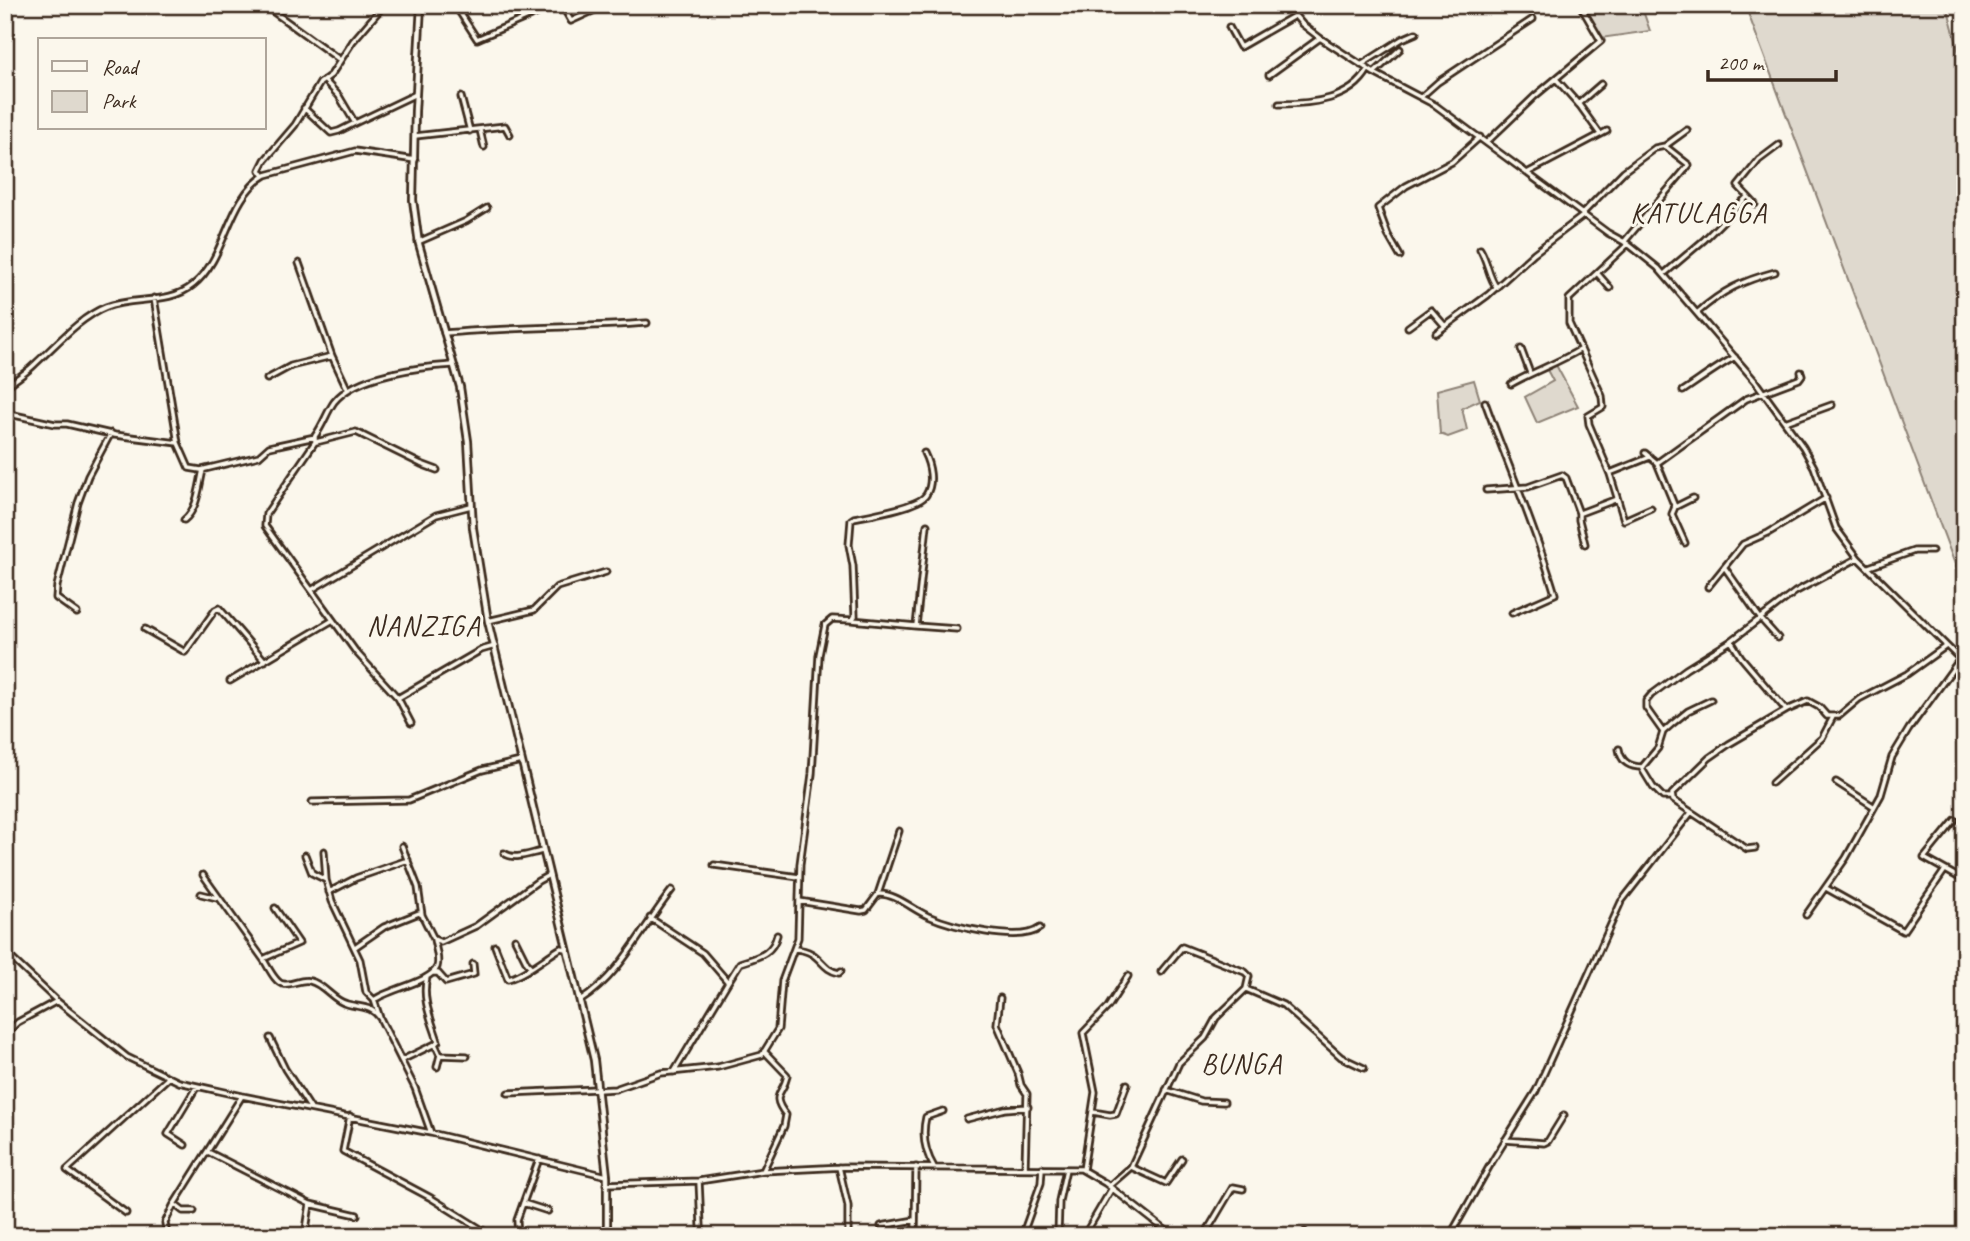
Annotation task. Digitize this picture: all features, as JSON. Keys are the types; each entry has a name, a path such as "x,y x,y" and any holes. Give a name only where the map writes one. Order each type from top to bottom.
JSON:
{"street":[{"path":"264,5 340,60"},
{"path":"264,176 260,170 265,160 295,125 320,83 325,81 353,41 384,5"},
{"path":"429,5 421,6 416,94 414,200 418,242 460,387 467,435 471,506 488,621 594,1060 607,1176 607,1236"},
{"path":"455,5 477,39 556,5"},
{"path":"562,5 571,21 606,5"},
{"path":"1286,5 1294,16 1320,38 1374,73 1421,97 1480,137 1583,215 1626,243 1664,274 1735,356 1797,438 1814,467 1836,528 1858,558 1965,664"},
{"path":"1486,143 1535,96 1601,41 1580,5"},
{"path":"1229,27 1240,47 1294,16"},
{"path":"1421,97 1438,82 1533,19"},
{"path":"1361,65 1416,33"},
{"path":"1269,75 1320,38"},
{"path":"1374,73 1400,49"},
{"path":"1279,104 1340,96 1357,86 1368,69"},
{"path":"1556,79 1601,134"},
{"path":"325,81 339,96 355,123"},
{"path":"1578,104 1601,84"},
{"path":"304,108 331,133 416,94"},
{"path":"461,97 470,131"},
{"path":"415,136 505,126 510,135"},
{"path":"480,130 484,147"},
{"path":"1436,333 1497,288 1534,253 1583,215 1624,171 1655,148 1665,146 1687,130"},
{"path":"1527,173 1607,131"},
{"path":"1400,256 1388,235 1378,208 1406,186 1451,162 1480,137"},
{"path":"1755,204 1738,186 1759,160 1779,145"},
{"path":"1651,508 1624,520 1610,474 1589,424 1588,416 1603,407 1602,396 1569,323 1569,299 1626,243 1689,165 1665,146"},
{"path":"5,387 33,366 65,335 105,307 181,293 205,273 246,191 264,176 345,152 355,151 415,160"},
{"path":"1664,274 1704,240 1747,197"},
{"path":"418,242 466,221 487,208"},
{"path":"1480,249 1486,259 1491,280 1497,288"},
{"path":"299,263 332,356 348,390"},
{"path":"1697,313 1718,294 1744,281 1775,272"},
{"path":"1597,273 1610,288"},
{"path":"154,298 178,443 189,468 203,470 259,456 269,447 356,432 437,470"},
{"path":"1408,327 1431,310 1445,326"},
{"path":"444,333 647,323"},
{"path":"1521,349 1530,373"},
{"path":"1511,384 1581,349"},
{"path":"267,379 291,366 332,356"},
{"path":"1683,391 1706,377 1717,365 1735,356"},
{"path":"313,589 306,586 265,526 266,514 315,440 333,403 348,390 380,377 453,365"},
{"path":"1657,463 1746,399 1799,379 1801,372"},
{"path":"1485,402 1542,549 1555,594 1513,613"},
{"path":"1784,422 1832,405"},
{"path":"5,413 55,424 178,443"},
{"path":"77,613 56,598 57,586 78,503 88,476 111,433"},
{"path":"852,620 855,616 853,566 849,545 851,520 922,500 927,494 930,482 930,469 924,453"},
{"path":"1645,453 1657,463 1675,507"},
{"path":"1610,474 1650,457"},
{"path":"184,520 188,518 194,505 203,470"},
{"path":"1486,490 1517,489 1562,475 1566,478 1579,513 1585,544"},
{"path":"1685,543 1672,514 1675,507 1693,498"},
{"path":"1709,587 1742,544 1768,533 1826,498"},
{"path":"1579,513 1618,499"},
{"path":"313,589 436,514 471,506"},
{"path":"916,626 927,525"},
{"path":"1869,567 1914,551 1932,551"},
{"path":"1664,732 1646,708 1651,695 1731,641 1795,592 1858,558"},
{"path":"1725,568 1760,618 1778,638"},
{"path":"488,621 534,610 557,587 606,572"},
{"path":"313,589 314,595 367,666 398,698 411,723"},
{"path":"145,629 186,652 219,608 265,661"},
{"path":"508,1093 615,1089 661,1073 718,1067 762,1055 778,1029 782,981 798,938 799,877 812,774 819,655 825,625 832,619 957,629"},
{"path":"230,681 334,620"},
{"path":"1731,641 1741,657 1776,694 1787,710"},
{"path":"398,698 481,650 495,646"},
{"path":"1671,797 1676,788 1709,758 1787,710 1808,701 1819,707 1827,716 1839,716 1866,695 1907,674 1946,646"},
{"path":"1806,915 1846,858 1881,795 1892,757 1959,659"},
{"path":"1642,768 1658,748 1664,732 1688,711 1711,699"},
{"path":"1772,783 1822,738 1833,717"},
{"path":"1619,750 1630,766 1642,768"},
{"path":"312,802 408,800 482,770 521,761"},
{"path":"1642,768 1653,787 1663,797 1671,797 1690,814 1746,849 1755,848"},
{"path":"1836,782 1874,806"},
{"path":"1450,1236 1541,1082 1621,902 1690,814"},
{"path":"1955,820 1924,858 1958,877 1965,872"},
{"path":"799,901 866,910 878,894 899,831"},
{"path":"374,1000 398,987 419,982 437,967 434,939 422,915 418,887 402,846"},
{"path":"324,851 329,892 355,947 366,992 374,1000 380,1018"},
{"path":"504,853 514,857 543,851"},
{"path":"305,855 312,873 326,880"},
{"path":"329,892 356,878 408,860"},
{"path":"713,865 799,877"},
{"path":"1826,888 1903,931 1945,870"},
{"path":"203,875 280,983 285,985 303,980 312,981 345,1004 365,1006 375,1011 402,1060 431,1132"},
{"path":"436,948 441,942 476,926 549,875"},
{"path":"580,1002 606,982 672,890"},
{"path":"201,894 219,899"},
{"path":"878,894 885,894 947,923 1018,935 1032,933 1040,928"},
{"path":"263,959 299,943 275,908"},
{"path":"355,947 384,927 419,913 422,915"},
{"path":"650,918 703,953 728,982"},
{"path":"674,1072 740,963 770,951 777,935"},
{"path":"434,939 441,942"},
{"path":"516,939 530,966"},
{"path":"495,946 508,979 525,972 530,966 561,948 567,948"},
{"path":"1088,1229 1110,1187 1132,1167 1180,1063 1205,1038 1216,1018 1246,989 1249,980 1248,974 1182,947 1161,972"},
{"path":"795,949 816,954 830,972 841,971"},
{"path":"5,952 57,1000 127,1057 169,1077 242,1097 431,1132 607,1176"},
{"path":"432,973 438,973 446,982 474,974 472,964"},
{"path":"1083,1170 1095,1084 1083,1033 1108,1007 1128,976"},
{"path":"402,1060 435,1045 438,1041 430,1023 426,999 427,977"},
{"path":"1246,989 1283,1006 1341,1057 1364,1068"},
{"path":"1000,998 997,1024 1027,1094 1025,1168"},
{"path":"5,1034 18,1022 57,1000"},
{"path":"270,1038 285,1069 311,1109"},
{"path":"435,1045 440,1055 437,1067"},
{"path":"762,1171 784,1126 786,1115 778,1104 778,1094 787,1075 764,1051"},
{"path":"440,1055 467,1056"},
{"path":"126,1213 66,1170 169,1077"},
{"path":"1093,1112 1116,1114 1127,1084"},
{"path":"185,1145 168,1134 197,1086"},
{"path":"1166,1090 1200,1101 1224,1102"},
{"path":"167,1236 165,1223 174,1204 242,1097"},
{"path":"967,1119 1004,1109 1028,1107"},
{"path":"934,1167 929,1159 925,1139 925,1121 926,1116 943,1111"},
{"path":"1505,1140 1544,1143 1564,1115"},
{"path":"350,1116 343,1152 431,1198 492,1236"},
{"path":"208,1152 310,1205 358,1215"},
{"path":"518,1236 517,1220 539,1159"},
{"path":"1132,1167 1163,1184 1168,1181 1182,1159"},
{"path":"839,1167 848,1206 849,1234 843,1236"},
{"path":"606,1184 699,1181 762,1171 839,1167 1083,1170 1110,1187 1173,1236"},
{"path":"915,1236 916,1167"},
{"path":"1022,1236 1041,1183 1042,1168"},
{"path":"1058,1236 1059,1201 1066,1169"},
{"path":"699,1181 701,1226 702,1232 707,1236"},
{"path":"1204,1236 1233,1187 1242,1189"},
{"path":"523,1203 548,1211"},
{"path":"174,1204 183,1211 194,1211"},
{"path":"305,1236 310,1205"},
{"path":"881,1226 915,1220"},
{"path":"973,1236 983,1236"}],"green space":[{"path":"1583,5 1641,5 1650,31 1601,38"},
{"path":"1745,5 1947,5 1965,77 1965,582 1962,583"},
{"path":"1556,365 1578,406 1537,423 1525,397 1553,381 1546,368"},
{"path":"1474,380 1480,400 1462,408 1467,430 1448,437 1440,434 1437,390"}],"district":[{"name":"KATULAGGA","path":"1699,212"},
{"name":"NANZIGA","path":"424,625"},
{"name":"BUNGA","path":"1242,1063"}]}
